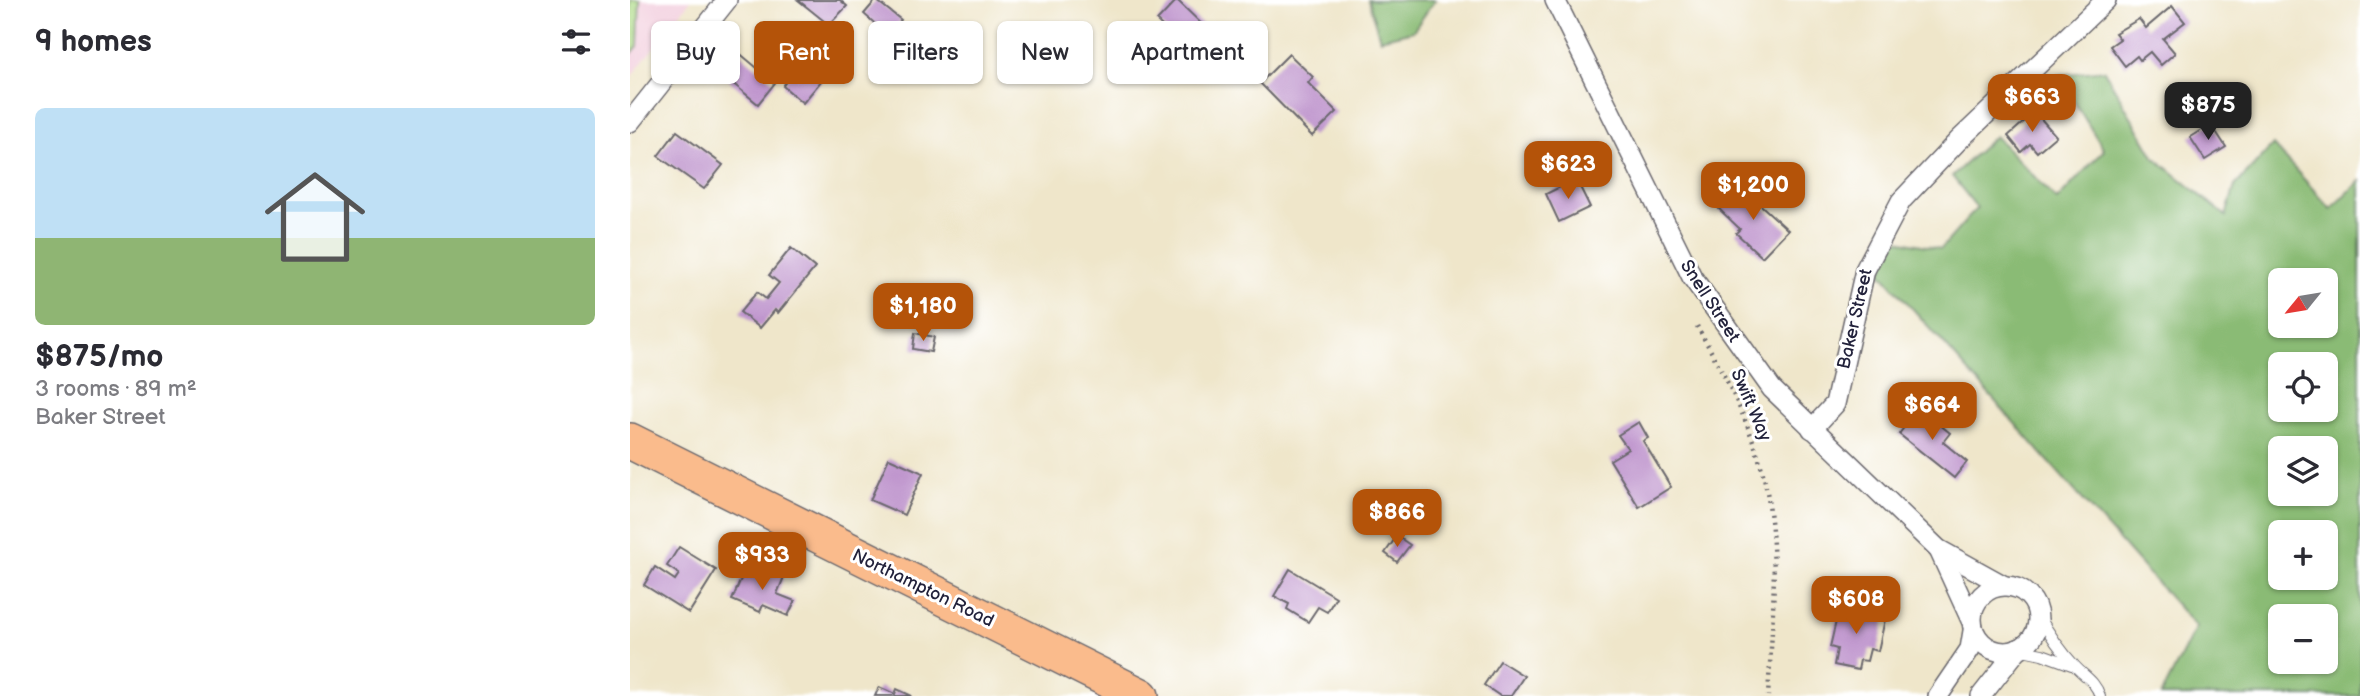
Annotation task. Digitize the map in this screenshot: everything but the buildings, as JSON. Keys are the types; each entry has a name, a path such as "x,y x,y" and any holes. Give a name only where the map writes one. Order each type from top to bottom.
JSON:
{"highway":[{"name":"Northampton Road","path":"630,441 1141,696"}],"street":[{"path":"630,122 727,0"},
{"name":"Snell Street","path":"1555,0 1699,288 1772,389 1938,549 2003,585"},
{"name":"Baker Street","path":"1812,429 1835,404 1865,270 1901,201 1958,141 2106,0"},
{"name":"Snell Street","path":"1938,549 1972,625"},
{"path":"1938,696 1970,649 1977,600 1993,587 2003,585 2019,588 2028,595 2038,614 2034,635 2018,649 1981,696"},
{"path":"1972,625 1987,647 1997,652 2018,649"}],"lane":[{"path":"2038,614 2052,638 2076,667 2094,682 2100,696"},
{"path":"2018,649 2042,654 2076,667"}],"path":[{"name":"Swift Way","path":"1691,315 1724,375 1750,435 1765,483 1774,579 1768,696"}],"shaded area":[{"path":"630,0 691,0 675,21 651,21 651,51 630,78"}],"green space":[{"path":"630,0 640,0 638,46 630,55"},
{"path":"1368,0 1435,0 1413,31 1380,39"},
{"path":"2104,70 2155,158 2226,216 2235,186 2273,145 2331,209 2360,181 2360,696 2161,696 2196,627 1880,272 1897,240 1941,249 1977,208 1952,176 1995,136 2057,200 2104,150 2058,75"}]}
